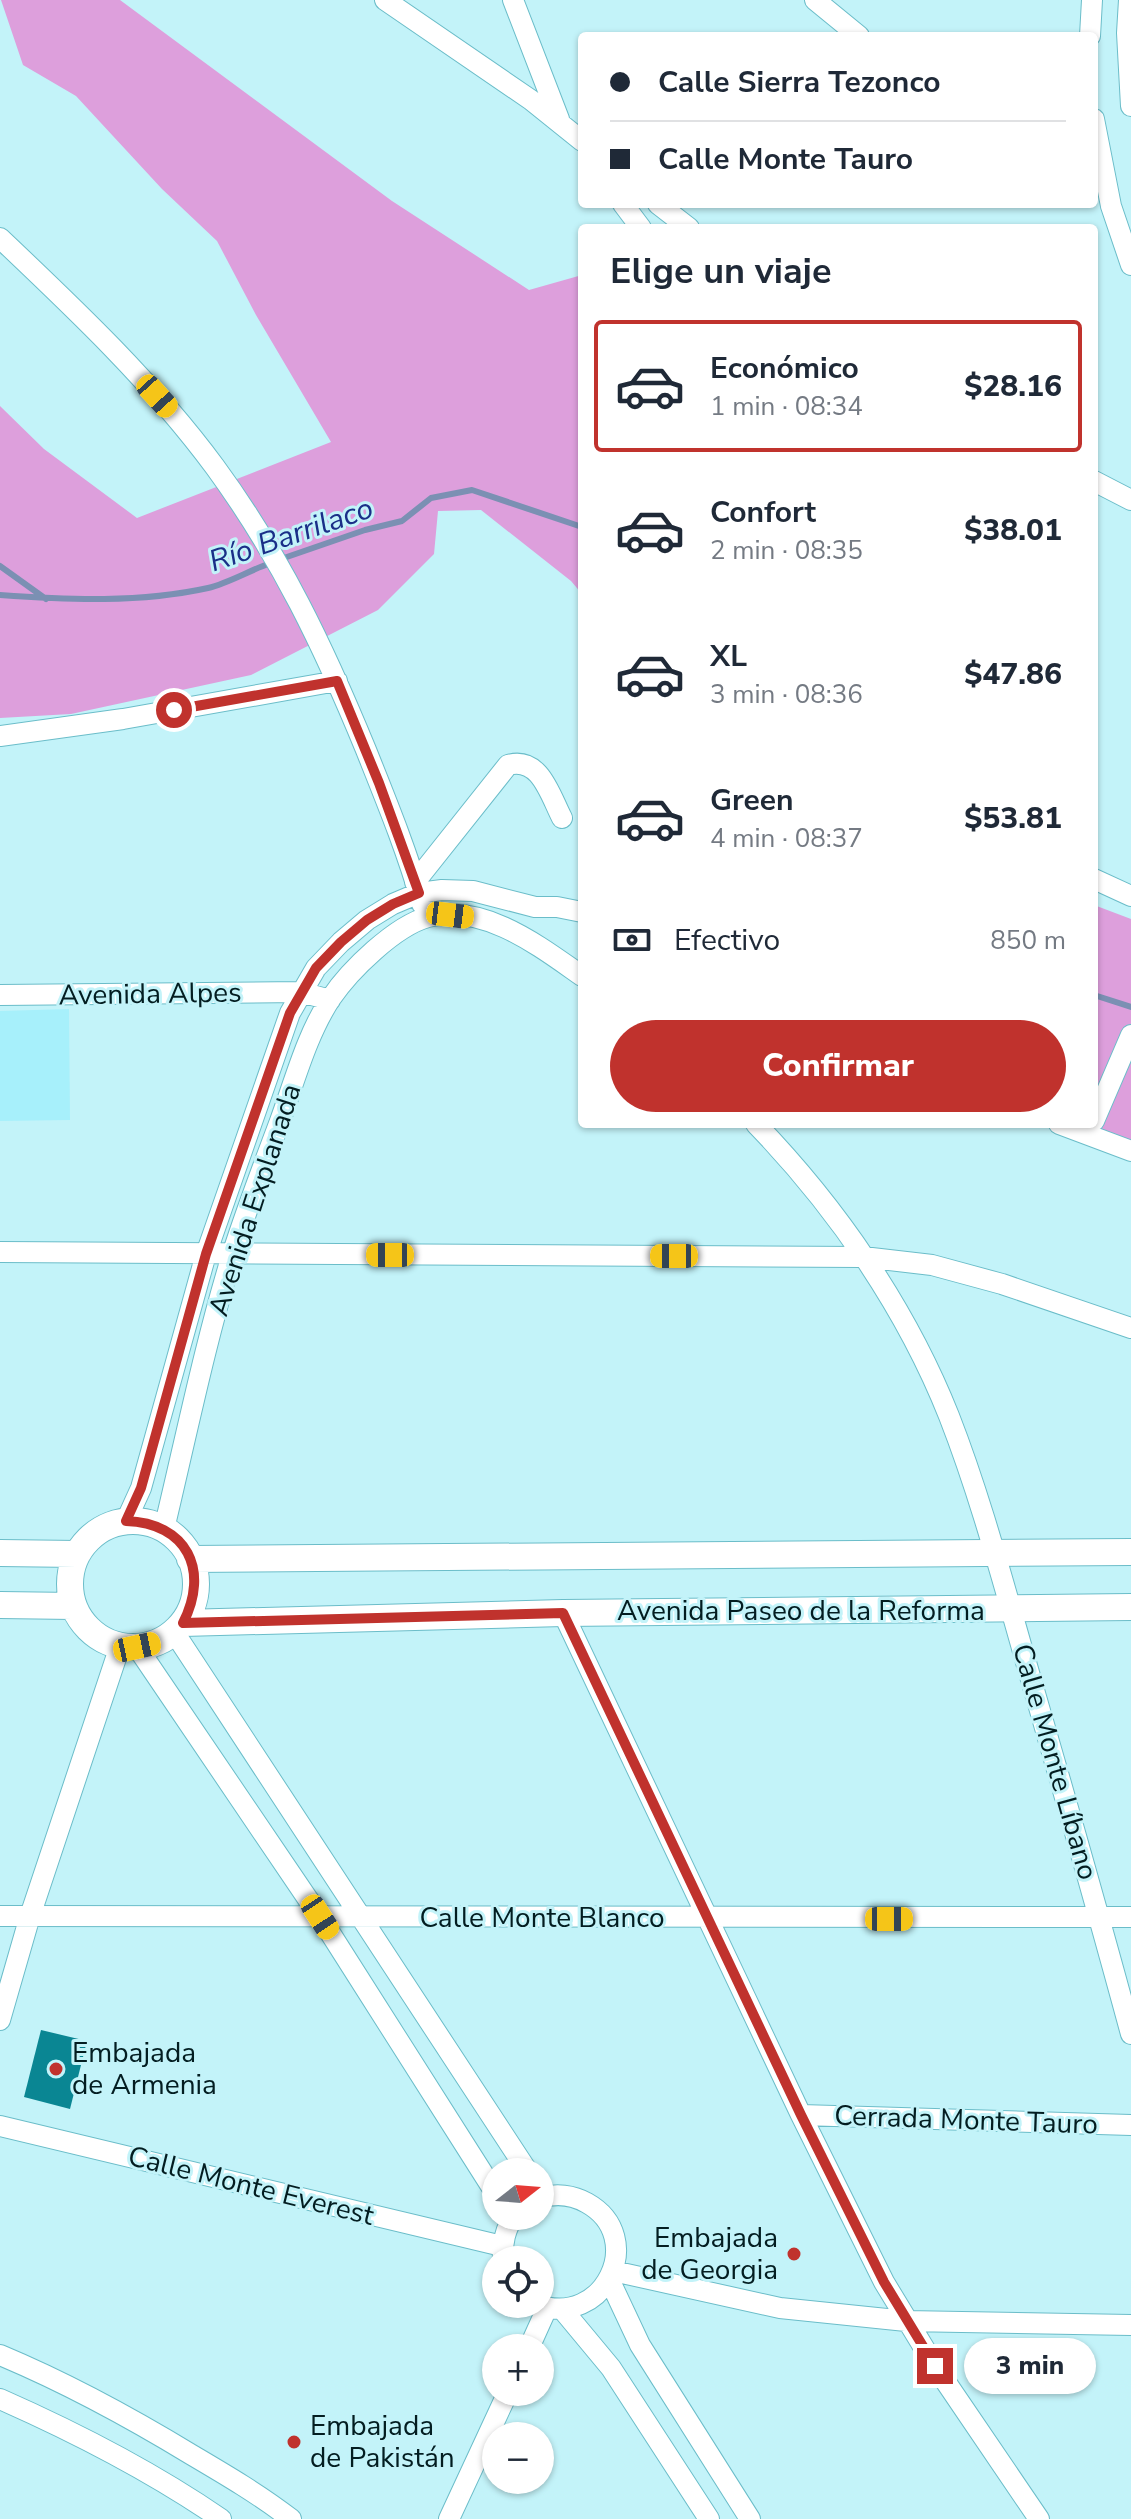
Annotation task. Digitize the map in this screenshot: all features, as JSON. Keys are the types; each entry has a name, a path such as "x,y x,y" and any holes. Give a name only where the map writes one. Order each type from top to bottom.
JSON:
{"main road":[{"path":"126,1521 145,1522 164,1529 179,1542 190,1559 196,1581 193,1603 178,1628 157,1643 128,1646 105,1641 81,1620 73,1606 71,1580 77,1554 90,1538 106,1527 126,1521"},
{"name":"Avenida Paseo de la Reforma","path":"190,1559 1131,1552"},
{"path":"0,1553 77,1554"},
{"path":"0,1605 73,1606"},
{"name":"Avenida Paseo de la Reforma","path":"178,1628 563,1613 1131,1607"}],"street":[{"path":"385,0 559,120 578,137"},
{"path":"513,0 559,120 578,145"},
{"path":"815,0 854,32"},
{"path":"1090,32 1092,0"},
{"path":"1129,0 1127,33 1131,106"},
{"path":"1098,155 1103,200 1131,265"},
{"path":"1103,200 1131,217"},
{"path":"663,208 684,224"},
{"path":"0,238 76,309 127,363 215,467 281,568 315,631 337,681 417,887 426,918 450,915 476,918 519,935 578,973"},
{"path":"1098,483 1131,500"},
{"path":"0,736 123,719 337,681"},
{"path":"301,992 316,968 350,934 417,887 508,765 519,762 537,770 562,818"},
{"path":"1098,881 1131,896"},
{"path":"417,887 473,891 535,907 578,911"},
{"path":"519,935 535,907"},
{"name":"Avenida Explanada","path":"164,1529 233,1254 318,1021 345,978 399,933 426,918"},
{"name":"Avenida Explanada","path":"126,1521 141,1488 206,1254 278,1044 301,992"},
{"name":"Avenida Alpes","path":"0,995 301,992 330,1000"},
{"path":"1098,1112 1131,1035"},
{"path":"1098,1124 1131,1151"},
{"name":"Calle Monte Líbano","path":"760,1128 825,1202 863,1257 906,1328 948,1414 995,1554 1131,2034"},
{"path":"0,1252 863,1257 932,1265 1002,1284 1131,1328"},
{"path":"563,1613 801,2115 884,2282 906,2321 1039,2519"},
{"path":"178,1628 519,2158"},
{"path":"0,2020 30,1916 128,1646"},
{"path":"128,1646 320,1917 482,2172"},
{"name":"Calle Monte Blanco","path":"0,1916 1131,1917"},
{"name":"Cerrada Monte Tauro","path":"801,2115 1131,2125"},
{"name":"Calle Monte Everest","path":"0,2126 482,2248"},
{"path":"554,2195 570,2196 594,2207 606,2220 614,2236 616,2254 611,2275 593,2298 578,2306 554,2307"},
{"path":"611,2275 780,2308 906,2321 1131,2325"},
{"path":"611,2275 640,2345 750,2519"},
{"path":"554,2313 611,2368 709,2519"},
{"path":"0,2355 152,2431 223,2473 291,2519"},
{"path":"0,2399 136,2466 221,2519"},
{"path":"449,2519 501,2406"}],"shaded area":[{"path":"1,0 120,0 392,201 529,290 578,276 578,589 481,510 438,511 434,554 378,610 251,675 71,714 0,718 0,406 44,449 137,518 331,442 256,315 217,241 162,189 76,96 23,65"},
{"path":"1098,907 1131,919 1131,1143 1095,1128 1098,1128"},
{"path":"69,1009 70,1120 0,1121 0,1011"}],"building":[{"name":"Embajada de Armenia","path":"41,2030 87,2041 70,2109 24,2097"}],"waterway":[{"name":"Río Barrilaco","path":"281,559 365,530 402,521 431,498 472,490 578,526"},
{"name":"Río Barrilaco","path":"0,595 78,599 157,596 216,586 271,563"},
{"path":"0,566 46,599"},
{"name":"Río Barrilaco","path":"1098,996 1131,1007"}],"place":[{"name":"Embajada de Armenia","path":"56,2069"},
{"name":"Embajada de Georgia","path":"794,2254"},
{"name":"Embajada de Pakistán","path":"294,2442"}],"route":[{"path":"174,710 337,681 419,893 367,920 341,942 316,968 290,1013 206,1254 141,1488 126,1521 145,1522 164,1529 179,1542 190,1559 196,1581 193,1603 183,1623 563,1613 801,2115 884,2282 935,2366"}]}
